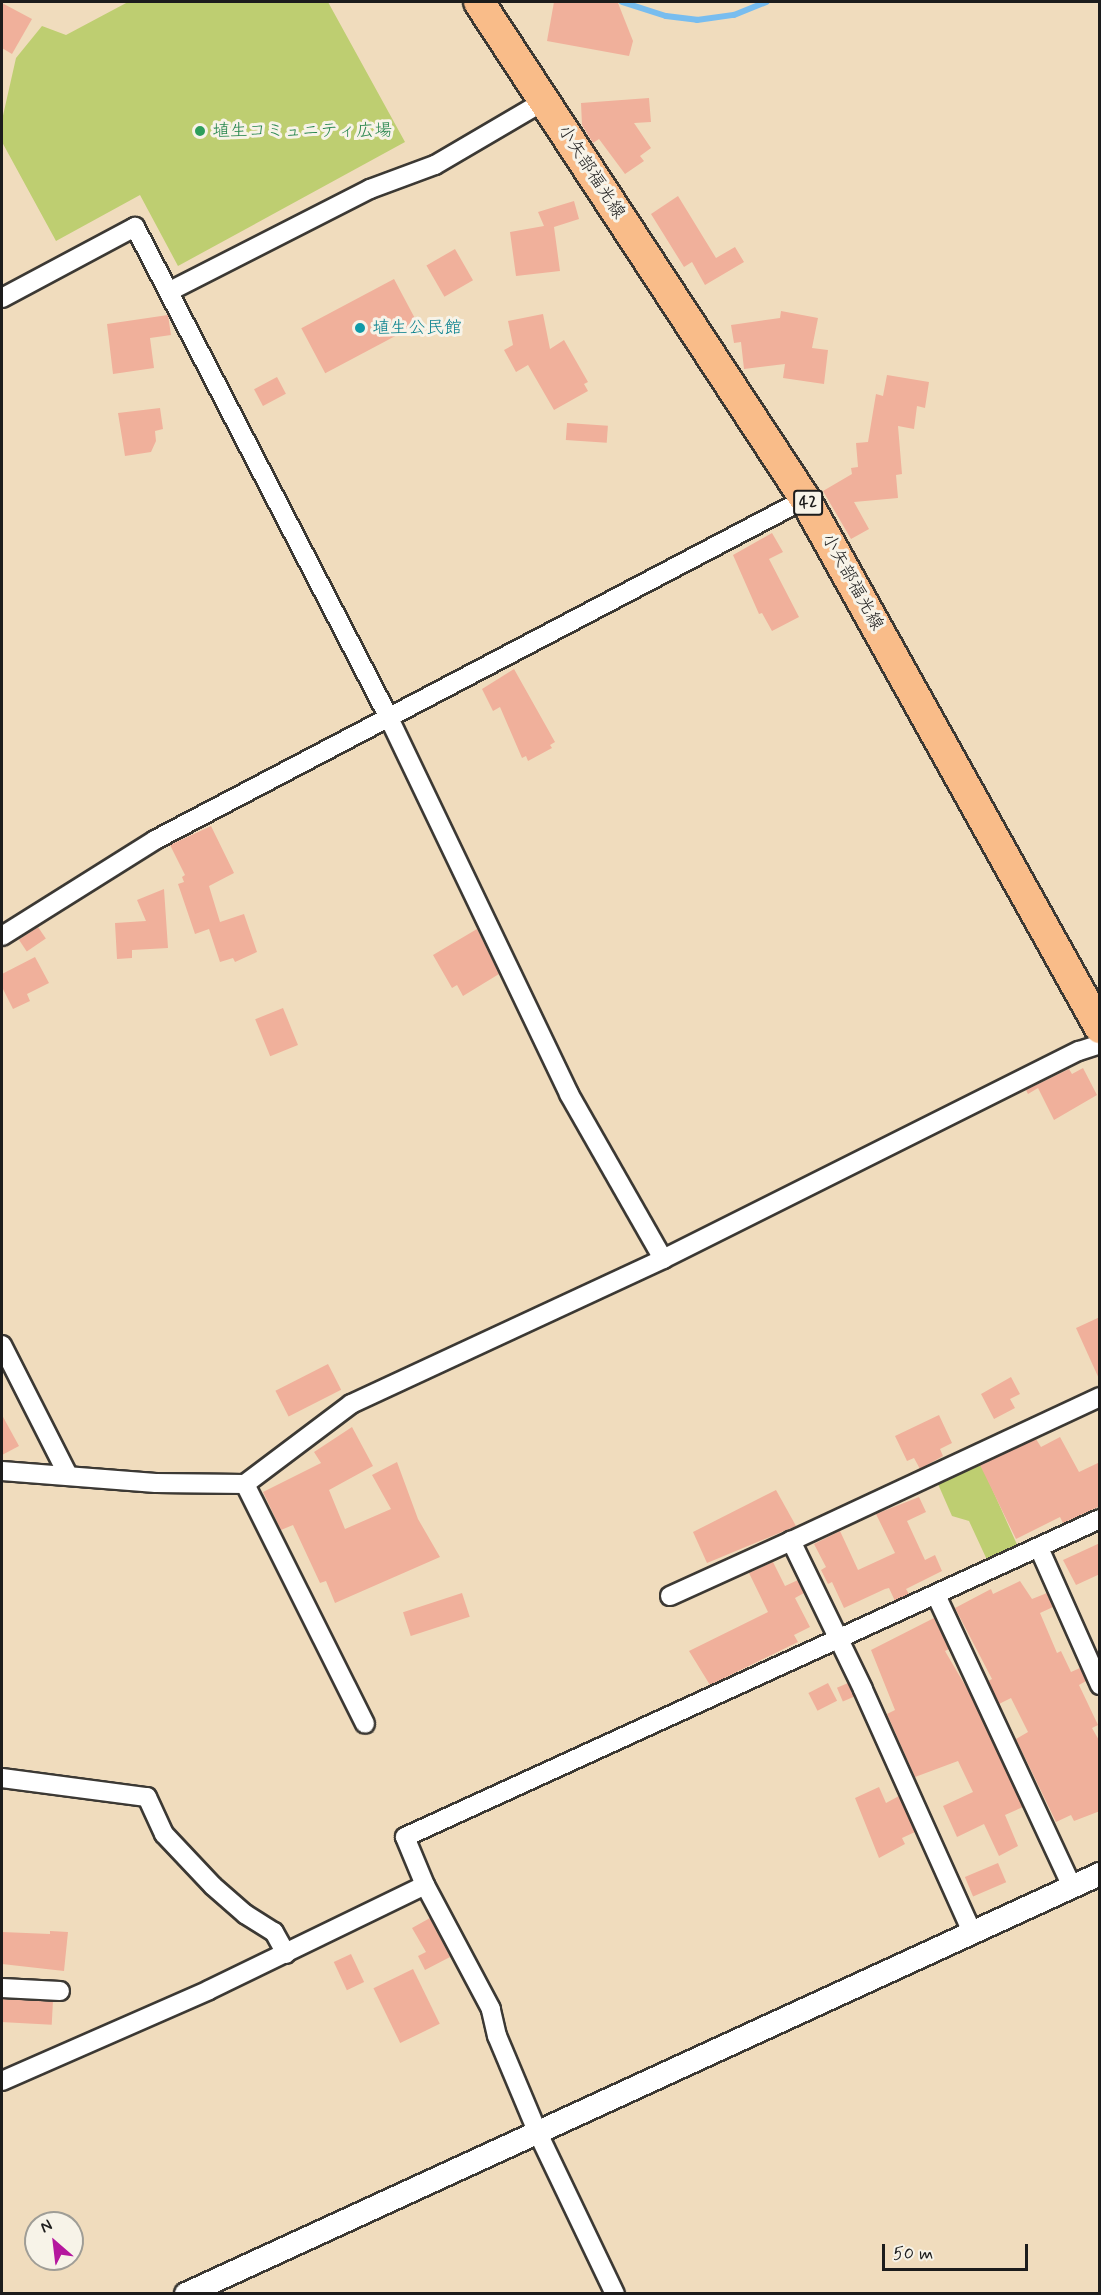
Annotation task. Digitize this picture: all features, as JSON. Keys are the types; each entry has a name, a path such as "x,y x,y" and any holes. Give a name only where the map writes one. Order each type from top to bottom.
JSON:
{"main road":[{"name":"小矢部福光線","path":"479,2 805,499 1100,1028"}],"street":[{"path":"170,291 370,189 435,165 544,101"},
{"path":"2,298 135,227 388,716 569,1094 663,1260"},
{"path":"2,936 155,840 805,499"},
{"path":"2,1471 67,1473 156,1484 245,1484 351,1404 663,1260 1079,1051 1100,1044"},
{"path":"2,1345 67,1473"},
{"path":"670,1596 1100,1397"},
{"path":"245,1484 365,1724"},
{"path":"615,2294 537,2131 497,2036 491,2009 425,1885 405,1837 1100,1520"},
{"path":"791,1541 839,1639 972,1932"},
{"path":"1038,1548 1100,1685"},
{"path":"936,1594 1072,1886"},
{"path":"2,1778 147,1797 164,1834 213,1886 245,1914 274,1932 286,1954"},
{"path":"186,2294 1100,1874"},
{"path":"2,2082 286,1954 425,1885"},
{"path":"2,1988 60,1991"}],"green space":[{"name":"埴生コミュニティ広場","path":"128,2 328,2 405,142 178,266 140,195 56,241 2,142 2,120 16,58 42,26 66,35"},
{"path":"981,1464 1019,1549 988,1562 969,1521 952,1516 938,1484"}],"building":[{"path":"554,2 618,3 633,41 629,56 547,41"},
{"path":"2,3 32,19 12,54 2,48"},
{"path":"649,98 651,122 634,123 651,148 640,156 644,161 625,174 599,139 593,143 582,125 581,103"},
{"path":"678,196 716,258 735,247 744,262 705,285 692,262 684,267 651,214"},
{"path":"574,201 579,219 554,227 560,271 516,276 510,232 544,226 538,212"},
{"path":"455,249 473,280 444,297 426,266"},
{"name":"埴生公民館","path":"394,279 418,324 325,373 301,328"},
{"path":"781,311 818,318 812,348 828,350 824,384 783,378 785,364 744,369 741,342 734,343 731,325 780,318"},
{"path":"543,314 550,349 564,340 588,382 584,384 588,391 554,410 528,365 516,372 504,350 513,345 508,321"},
{"path":"168,315 171,335 150,338 154,368 113,374 107,324"},
{"path":"887,375 929,382 925,408 917,406 914,429 898,426 902,474 896,475 898,498 854,502 869,529 851,539 823,491 852,474 851,468 858,467 856,443 868,442 876,394 883,396"},
{"path":"277,377 286,394 263,406 254,389"},
{"path":"160,408 163,429 155,431 156,441 151,452 125,456 118,413"},
{"path":"567,423 608,426 607,443 566,440"},
{"path":"772,533 783,552 769,559 799,617 772,631 762,613 759,614 733,555"},
{"path":"514,669 555,742 550,745 552,748 528,761 526,756 522,758 500,707 493,711 482,689"},
{"path":"211,826 234,873 209,886 220,922 244,914 257,952 235,962 233,958 220,962 209,929 195,934 178,884 184,882 182,877 185,875 170,845"},
{"path":"164,889 168,948 132,950 132,958 117,959 115,923 146,921 137,900"},
{"path":"38,927 46,939 27,951 19,940"},
{"path":"477,929 499,974 463,996 457,985 452,988 433,955"},
{"path":"35,957 49,983 27,994 30,1001 13,1009 2,987 2,974"},
{"path":"283,1008 298,1045 270,1056 255,1019"},
{"path":"1083,1068 1097,1095 1054,1120 1038,1088 1028,1094 1026,1090 1069,1069 1072,1074"},
{"path":"1100,1317 1100,1381 1076,1328"},
{"path":"328,1364 341,1390 289,1417 275,1391"},
{"path":"1011,1377 1020,1394 1010,1399 1015,1408 994,1419 981,1394"},
{"path":"2,1415 19,1446 2,1455"},
{"path":"939,1415 952,1443 940,1449 943,1456 920,1469 914,1458 907,1461 895,1436"},
{"path":"352,1427 373,1466 329,1490 345,1529 391,1509 372,1475 397,1462 418,1519 440,1557 335,1603 326,1581 320,1583 293,1525 281,1530 263,1492 321,1463 314,1452"},
{"path":"1060,1437 1079,1472 1100,1462 1100,1506 1063,1523 1060,1517 1016,1539 980,1465 1036,1439 1041,1447"},
{"path":"776,1490 796,1526 707,1563 693,1532"},
{"path":"919,1497 926,1512 907,1521 925,1560 935,1555 942,1571 906,1589 909,1594 895,1601 889,1588 844,1608 832,1582 828,1584 821,1570 826,1567 814,1544 840,1531 858,1570 895,1553 876,1514"},
{"path":"1100,1543 1100,1574 1076,1585 1063,1560"},
{"path":"773,1562 785,1586 798,1580 804,1593 795,1598 810,1627 794,1635 798,1642 710,1685 689,1651 768,1612 749,1573"},
{"path":"1020,1581 1032,1599 1047,1593 1053,1607 1040,1613 1057,1653 1061,1651 1071,1672 1080,1668 1086,1681 1079,1685 1098,1725 1092,1728 1100,1742 1100,1811 1074,1821 1071,1815 1056,1822 1016,1739 1028,1732 1011,1698 999,1704 988,1681 992,1679 955,1608 991,1589 993,1594"},
{"path":"462,1593 470,1617 411,1636 403,1612"},
{"path":"934,1618 949,1649 945,1651 969,1692 1023,1807 1005,1815 1018,1846 999,1856 984,1824 957,1837 943,1806 973,1792 958,1761 915,1777 887,1714 895,1710 871,1650"},
{"path":"828,1683 837,1701 817,1711 808,1693"},
{"path":"848,1683 854,1697 843,1701 837,1688"},
{"path":"879,1787 886,1803 899,1796 915,1832 902,1838 905,1844 879,1858 855,1798"},
{"path":"998,1863 1006,1882 973,1896 965,1877"},
{"path":"430,1918 450,1957 425,1970 418,1956 426,1952 412,1928"},
{"path":"50,1931 68,1932 64,1971 2,1964 2,1932 50,1934"},
{"path":"351,1954 364,1982 347,1990 334,1962"},
{"path":"413,1969 440,2024 400,2043 373,1988"},
{"path":"2,1999 53,2002 52,2025 2,2022"}],"waterway":[{"path":"622,2 666,16 697,20 734,15 766,2"}],"place":[{"name":"埴生コミュニティ広場","path":"200,131"},
{"name":"埴生公民館","path":"360,328"}]}
